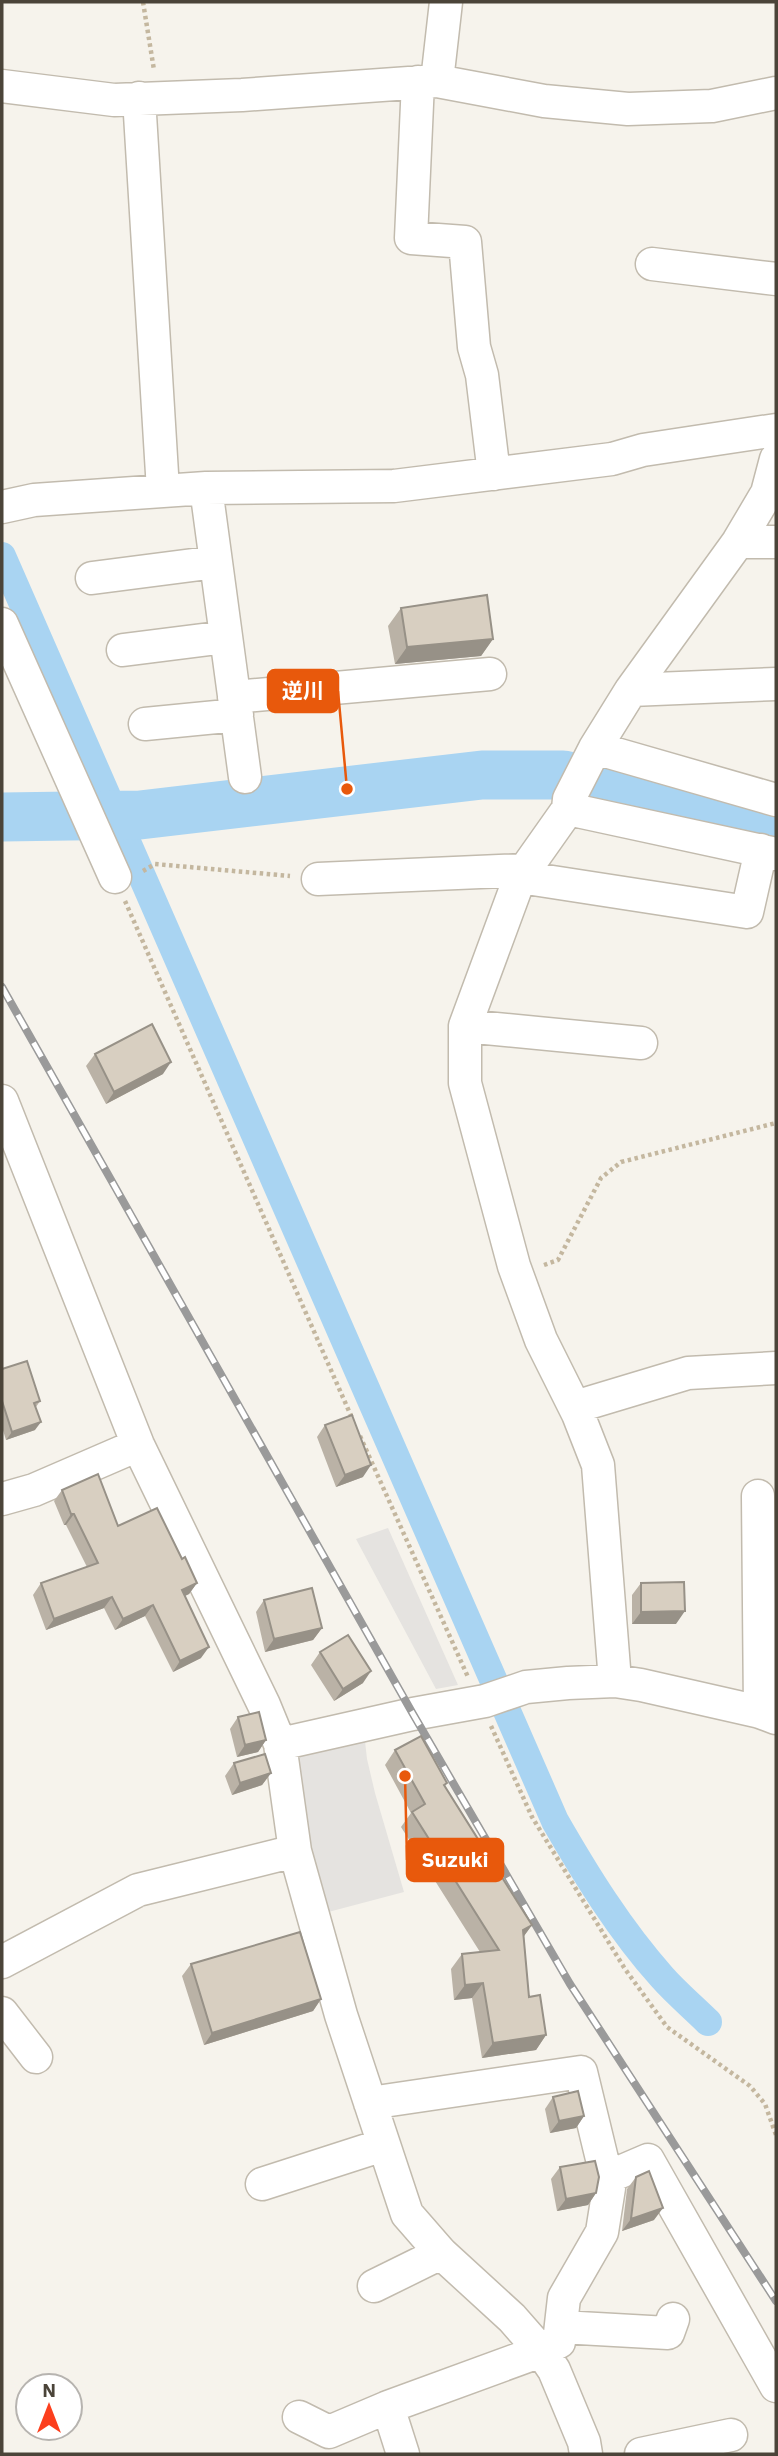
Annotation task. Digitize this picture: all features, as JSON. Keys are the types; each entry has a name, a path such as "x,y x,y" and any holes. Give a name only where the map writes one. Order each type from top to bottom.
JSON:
{"street":[{"path":"446,2 427,82 411,238 465,242 474,347 482,375 494,474"},
{"path":"2,86 114,100 242,95 427,82 544,101 628,109 712,106 776,93"},
{"path":"149,98 163,490"},
{"path":"652,264 776,279"},
{"path":"2,507 34,500 163,490 394,486 612,459 643,450 776,430"},
{"path":"615,1681 598,1465 575,1407 541,1340 517,1274 465,1083 465,1026 522,873 569,804 591,757 631,690 738,542 767,493 776,459"},
{"path":"206,488 245,776"},
{"path":"738,542 776,542"},
{"path":"92,578 216,562"},
{"path":"2,624 115,877"},
{"path":"123,650 226,636"},
{"path":"145,724 235,706 490,674"},
{"path":"631,690 776,684"},
{"path":"591,757 776,800"},
{"path":"318,879 522,873 747,912 769,852 569,804"},
{"path":"465,1026 641,1043"},
{"path":"2,1101 138,1445 264,1705 280,1744 295,1851 341,2015 407,2214 441,2253 512,2319 551,2339"},
{"path":"575,1407 688,1373 776,1368"},
{"path":"2,1499 34,1490 138,1445"},
{"path":"280,1744 482,1701 526,1687 615,1681 768,1700 758,1496"},
{"path":"2,1962 138,1890 295,1851"},
{"path":"2,2013 36,2057"},
{"path":"370,2103 563,2076 581,2071 609,2188 602,2232 564,2298 551,2339 554,2370 584,2442 586,2454"},
{"path":"262,2184 383,2145"},
{"path":"606,2178 648,2160 776,2386"},
{"path":"374,2286 441,2253"},
{"path":"299,2417 329,2432 551,2339 668,2333 673,2319"},
{"path":"388,2407 403,2454"},
{"path":"641,2454 731,2435"}],"path":[{"path":"144,2 149,98"},
{"path":"155,864 318,879"},
{"path":"115,877 354,1421"},
{"path":"517,1274 558,1260 601,1178 621,1162 776,1123"},
{"path":"359,1433 532,1816 625,1969 667,2026 750,2086 765,2104 776,2135"}],"shaded area":[{"path":"388,1528 458,1685 436,1689 356,1539"},
{"path":"364,1732 375,1793 404,1892 317,1915 294,1746"}],"building":[{"path":"487,595 493,639 407,647 401,608"},
{"path":"152,1024 171,1062 114,1092 95,1054"},
{"path":"27,1361 40,1401 34,1403 41,1422 12,1432 2,1401 2,1369"},
{"path":"352,1415 371,1465 345,1475 325,1425"},
{"path":"98,1474 118,1526 157,1508 197,1583 182,1590 209,1647 180,1661 153,1605 123,1619 112,1597 54,1619 41,1583 98,1563 74,1514 71,1514 62,1490"},
{"path":"684,1582 685,1611 641,1612 641,1583"},
{"path":"312,1588 322,1628 274,1639 264,1600"},
{"path":"348,1635 371,1671 343,1689 320,1652"},
{"path":"259,1712 266,1740 245,1745 238,1717"},
{"path":"421,1736 447,1783 444,1785 532,1925 523,1930 529,1997 540,1995 546,2035 493,2043 483,1983 465,1985 462,1954 499,1950 412,1812 425,1804 395,1750"},
{"path":"265,1754 271,1773 240,1783 234,1763"},
{"path":"300,1932 321,1999 212,2033 191,1964"},
{"path":"578,2091 584,2116 559,2121 553,2097"},
{"path":"595,2161 599,2177 596,2193 566,2199 560,2167"},
{"path":"649,2171 663,2208 631,2219 636,2177"}],"waterway":[{"path":"2,556 555,1821 591,1882 632,1940 667,1983 708,2022"},
{"path":"2,817 140,815 482,775 563,775 776,824"}],"railway":[{"path":"2,987 413,1714 570,1984 776,2301"}],"place":[{"name":"逆川","path":"347,789"},
{"name":"Suzuki","path":"405,1776"}]}
